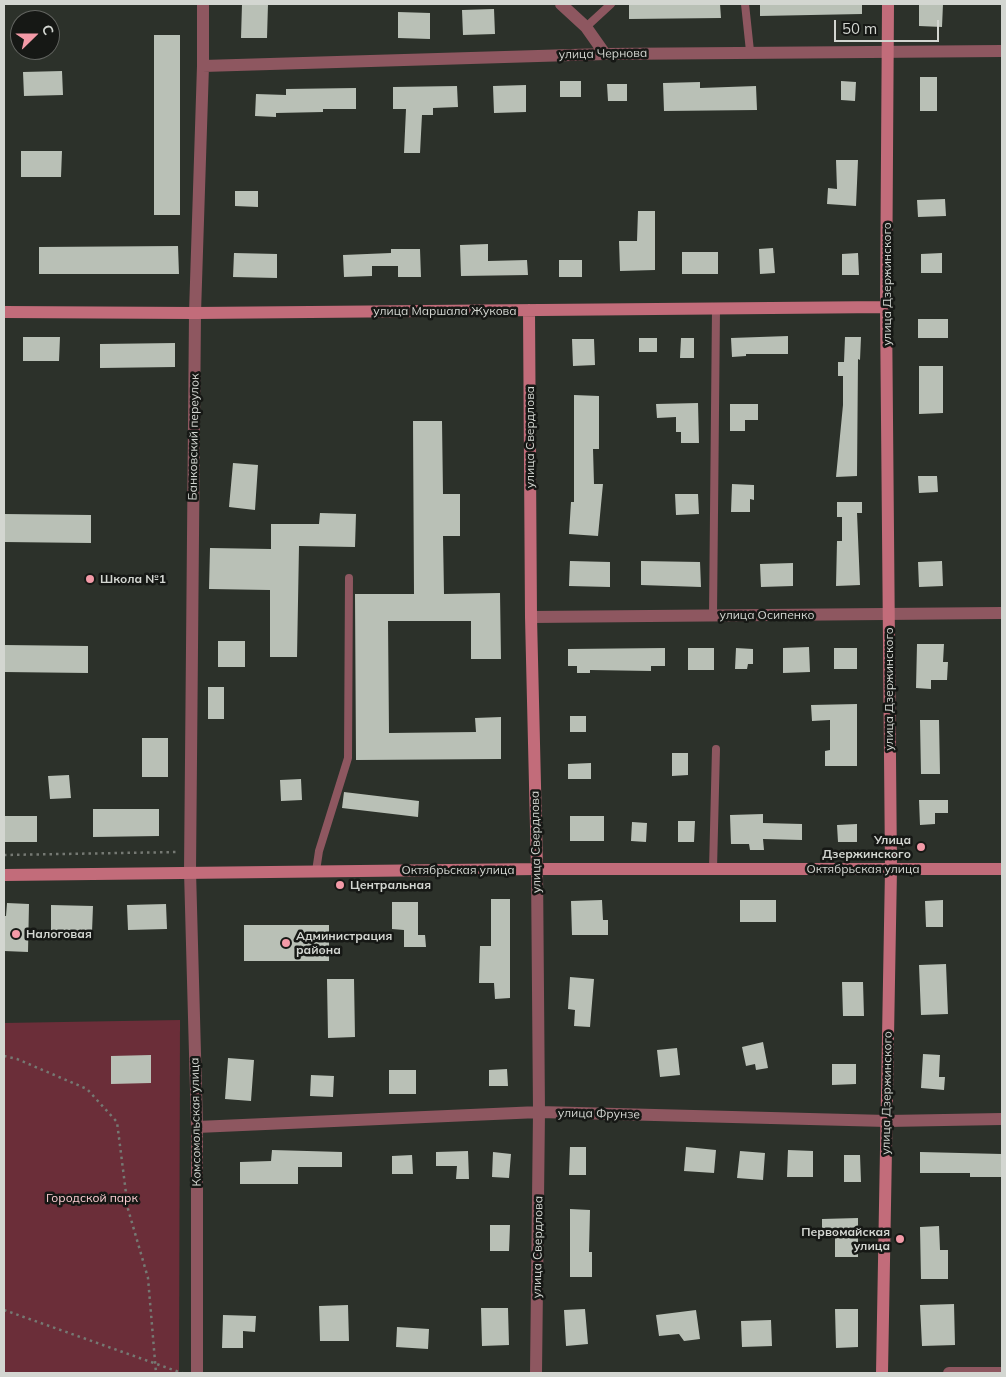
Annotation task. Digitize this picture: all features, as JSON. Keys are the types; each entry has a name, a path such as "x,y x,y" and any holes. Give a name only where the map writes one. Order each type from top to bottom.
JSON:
{"street":[{"name":"Банковский переулок","path":"190,871 195,313 204,66 204,4"},
{"path":"561,4 586,27 605,54"},
{"name":"улица Дзержинского","path":"882,1373 891,869 886,308 888,4"},
{"name":"улица Чернова","path":"204,66 605,54 887,51 1002,52"},
{"name":"улица Маршала Жукова","path":"4,312 195,313 886,308"},
{"name":"улица Свердлова","path":"529,310 531,616 537,869 539,1112 536,1373"},
{"name":"улица Осипенко","path":"531,616 1002,613"},
{"name":"Октябрьская улица","path":"4,875 316,870 1002,868"},
{"name":"Комсомольская улица","path":"190,871 197,1128 197,1373"},
{"name":"улица Фрунзе","path":"197,1128 539,1112 886,1121 1002,1119"},
{"path":"949,1373 1002,1373"}],"lane":[{"path":"586,27 611,4"},
{"path":"745,4 750,52"},
{"path":"713,615 716,310"},
{"path":"316,870 319,851 348,758 349,578"},
{"path":"714,869 716,749"}],"path":[{"path":"4,855 190,852"},
{"path":"4,1056 17,1059 86,1090 116,1122 128,1209 148,1278 156,1373"},
{"path":"4,1310 182,1373"}],"green space":[{"name":"Городской парк","path":"180,1020 179,1373 4,1373 4,1023"}],"building":[{"path":"242,4 268,4 267,38 241,38"},
{"path":"629,4 720,4 721,18 629,19"},
{"path":"760,4 862,4 862,14 760,16"},
{"path":"919,4 943,4 942,27 919,26"},
{"path":"494,9 495,34 463,35 462,10"},
{"path":"398,12 430,13 430,39 398,38"},
{"path":"154,35 180,35 180,215 154,215"},
{"path":"62,71 63,95 24,96 23,72"},
{"path":"920,77 937,77 937,111 920,111"},
{"path":"560,81 581,81 581,97 560,97"},
{"path":"841,81 856,82 855,101 841,100"},
{"path":"700,82 700,88 756,86 757,110 664,111 663,83"},
{"path":"607,84 627,84 627,101 608,101"},
{"path":"526,85 526,112 494,113 493,86"},
{"path":"457,86 458,107 433,108 433,115 422,115 420,153 404,153 406,109 393,109 393,87"},
{"path":"356,88 356,109 323,109 323,112 276,113 276,117 255,116 256,94 286,95 286,89"},
{"path":"21,151 62,151 61,177 21,177"},
{"path":"836,160 858,160 856,206 827,204 828,188 837,189"},
{"path":"235,191 258,191 258,207 235,206"},
{"path":"945,199 946,216 918,217 917,200"},
{"path":"638,211 655,211 655,270 620,271 619,241 637,241"},
{"path":"488,244 488,261 527,260 528,275 461,276 460,245"},
{"path":"178,246 179,274 39,274 39,247"},
{"path":"773,248 775,273 760,274 759,249"},
{"path":"391,249 420,249 421,277 398,277 398,266 372,266 372,276 344,277 343,255 391,253"},
{"path":"682,252 718,252 718,274 682,274"},
{"path":"234,253 277,254 277,278 233,277"},
{"path":"858,253 859,275 842,275 842,254"},
{"path":"942,253 942,273 921,273 921,254"},
{"path":"559,260 582,260 582,277 559,277"},
{"path":"918,319 948,319 948,338 918,338"},
{"path":"788,336 788,354 746,354 746,356 732,357 731,338"},
{"path":"23,337 60,337 59,361 23,361"},
{"path":"845,337 861,337 860,360 858,359 857,476 836,477 843,405 843,376 838,376 838,362 844,362"},
{"path":"639,338 657,338 657,352 639,352"},
{"path":"681,338 694,338 694,358 680,358"},
{"path":"572,339 594,339 595,365 573,366"},
{"path":"175,343 175,367 100,368 100,344"},
{"path":"919,366 943,366 943,413 919,414"},
{"path":"574,395 599,396 599,449 593,449 594,484 603,484 598,536 569,534 571,502 574,502"},
{"path":"698,403 699,443 681,443 681,432 676,432 676,417 657,418 656,404"},
{"path":"730,404 758,404 758,420 745,420 745,431 730,431"},
{"path":"413,421 442,421 443,494 460,494 460,536 443,536 444,594 500,593 501,659 471,659 471,621 388,621 389,733 476,732 475,718 501,717 501,759 356,760 355,594 414,594"},
{"path":"233,463 258,465 255,510 229,507"},
{"path":"918,476 937,476 938,492 919,493"},
{"path":"732,484 754,485 754,500 750,499 750,512 731,512"},
{"path":"675,494 698,494 699,514 676,515"},
{"path":"837,502 862,502 862,513 857,513 860,585 836,586 837,541 842,541 842,517 837,517"},
{"path":"320,513 356,514 355,547 299,546 297,657 270,657 270,590 209,589 210,548 271,549 271,524 319,524"},
{"path":"4,514 91,515 91,543 4,542"},
{"path":"570,561 610,562 610,587 569,586"},
{"path":"641,561 700,562 701,587 641,585"},
{"path":"942,561 943,586 919,587 918,562"},
{"path":"793,563 793,586 761,587 760,564"},
{"path":"218,641 245,641 245,667 218,667"},
{"path":"917,644 944,644 943,662 948,662 947,680 931,680 931,689 916,688"},
{"path":"4,645 88,646 88,673 4,672"},
{"path":"809,647 810,672 783,673 783,648"},
{"path":"665,648 665,666 651,666 651,671 590,670 590,673 577,673 577,666 568,666 568,649"},
{"path":"688,648 714,648 714,670 688,670"},
{"path":"736,648 753,649 753,664 748,664 747,669 735,669"},
{"path":"834,648 857,648 857,669 834,669"},
{"path":"208,687 224,687 224,719 208,719"},
{"path":"857,704 857,766 825,766 825,751 830,750 830,720 812,721 811,705"},
{"path":"570,716 586,716 586,732 570,732"},
{"path":"920,720 939,720 940,774 921,774"},
{"path":"142,738 168,738 168,777 142,777"},
{"path":"672,753 688,753 688,775 672,776"},
{"path":"591,763 591,779 568,779 568,764"},
{"path":"69,775 71,798 50,799 48,776"},
{"path":"301,779 302,800 281,801 280,780"},
{"path":"344,792 419,801 418,817 342,808"},
{"path":"919,800 948,800 948,813 935,813 935,824 920,825"},
{"path":"93,809 159,809 159,836 93,837"},
{"path":"763,814 763,823 802,824 802,840 763,839 764,850 750,850 749,844 731,844 730,815"},
{"path":"4,816 37,816 37,842 4,842"},
{"path":"570,816 604,816 604,841 570,841"},
{"path":"678,821 695,821 694,842 678,842"},
{"path":"632,822 647,823 646,842 631,841"},
{"path":"857,824 857,842 838,842 837,825"},
{"path":"491,899 510,899 510,998 495,999 494,983 479,983 480,946 491,946"},
{"path":"602,900 603,920 608,920 608,935 572,935 571,901"},
{"path":"740,900 776,900 776,922 740,922"},
{"path":"943,900 943,927 926,927 925,901"},
{"path":"392,902 418,902 418,935 425,935 426,947 404,947 404,930 392,929"},
{"name":"Налоговая","path":"7,903 29,904 28,952 4,951 4,916 6,916"},
{"path":"166,904 167,929 128,930 127,905"},
{"path":"51,905 93,906 92,932 51,932"},
{"name":"Администрация района","path":"244,925 329,925 329,961 244,961"},
{"path":"946,964 948,1014 921,1015 919,965"},
{"path":"570,977 594,979 590,1027 574,1026 575,1010 568,1009"},
{"path":"327,979 354,979 355,1037 328,1038"},
{"path":"842,982 863,982 864,1016 843,1016"},
{"path":"763,1042 768,1068 756,1070 755,1064 746,1066 742,1047"},
{"path":"677,1048 680,1075 660,1077 657,1050"},
{"path":"923,1054 940,1055 939,1077 945,1077 944,1090 921,1088"},
{"path":"151,1055 151,1083 111,1084 111,1056"},
{"path":"228,1058 254,1060 251,1101 225,1099"},
{"path":"832,1064 856,1064 856,1084 832,1085"},
{"path":"507,1069 508,1086 489,1086 489,1070"},
{"path":"389,1070 416,1070 416,1094 389,1094"},
{"path":"311,1075 334,1076 333,1097 310,1096"},
{"path":"570,1147 586,1147 586,1175 569,1175"},
{"path":"686,1147 716,1150 714,1173 684,1171"},
{"path":"272,1150 342,1152 342,1167 298,1167 298,1184 240,1184 240,1162 271,1161"},
{"path":"788,1150 813,1151 813,1177 787,1177"},
{"path":"468,1151 469,1179 456,1179 457,1166 436,1166 436,1152"},
{"path":"740,1151 765,1153 763,1180 737,1178"},
{"path":"493,1152 511,1154 509,1178 492,1177"},
{"path":"920,1152 1002,1154 1002,1177 970,1177 970,1173 920,1173"},
{"path":"412,1155 413,1174 392,1174 392,1156"},
{"path":"844,1155 860,1155 861,1182 844,1182"},
{"path":"570,1209 590,1210 589,1252 592,1252 592,1277 570,1277"},
{"path":"858,1218 858,1257 835,1257 835,1232 822,1232 822,1219"},
{"path":"490,1225 510,1225 509,1251 490,1251"},
{"path":"939,1226 940,1250 948,1250 948,1279 921,1279 920,1227"},
{"path":"954,1304 955,1345 922,1346 920,1305"},
{"path":"348,1305 349,1341 320,1341 319,1306"},
{"path":"481,1308 508,1308 509,1345 482,1346"},
{"path":"585,1309 588,1344 566,1346 564,1310"},
{"path":"835,1309 858,1309 858,1347 836,1348"},
{"path":"696,1310 700,1339 684,1341 679,1334 659,1336 656,1315"},
{"path":"223,1315 256,1316 255,1332 243,1331 243,1348 222,1348"},
{"path":"771,1320 772,1346 742,1347 741,1321"},
{"path":"397,1327 429,1329 428,1349 396,1347"}],"place":[{"name":"Школа №1","path":"90,579"},
{"name":"Улица Дзержинского","path":"921,847"},
{"name":"Центральная","path":"340,885"},
{"name":"Налоговая","path":"16,934"},
{"name":"Администрация района","path":"286,943"},
{"name":"Первомайская улица","path":"900,1239"}]}
